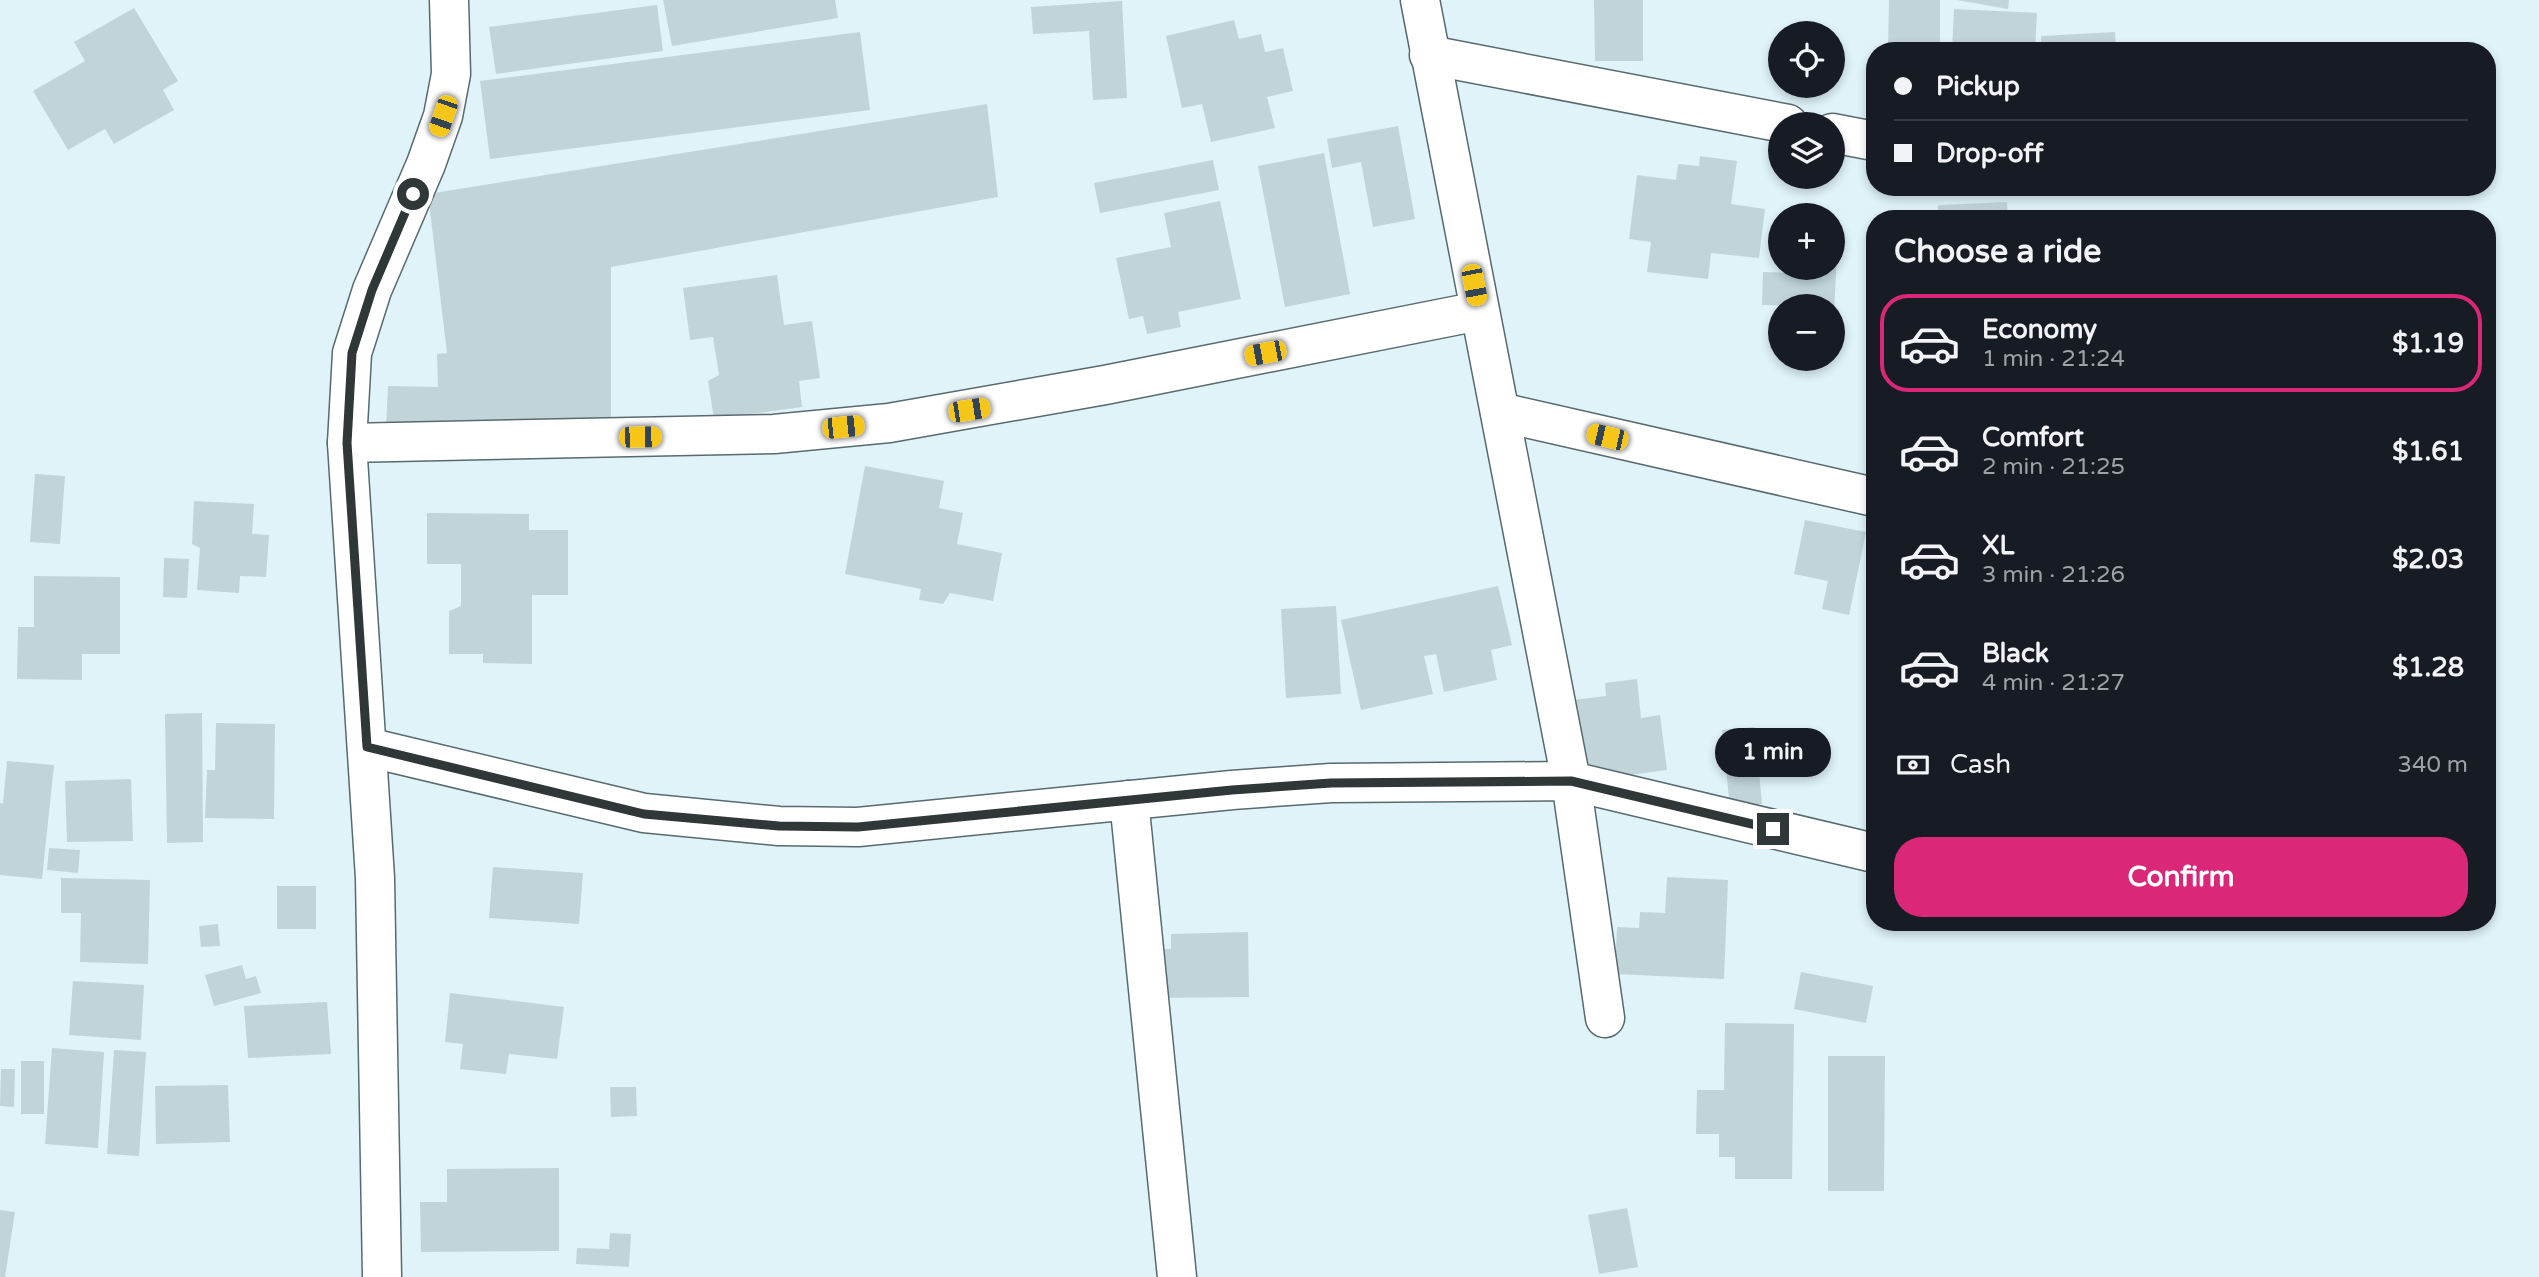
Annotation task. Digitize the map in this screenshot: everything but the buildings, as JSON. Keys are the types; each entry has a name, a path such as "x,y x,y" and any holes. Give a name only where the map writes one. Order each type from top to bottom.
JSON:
{"street":[{"path":"382,1277 375,878 347,443 352,353 372,290 426,164 443,116 451,74 449,0"},
{"path":"1420,0 1571,781 1605,1018"},
{"path":"1429,55 1768,120"},
{"path":"1845,135 1866,139"},
{"path":"347,443 774,434 889,423 1064,393 1479,311"},
{"path":"1500,412 1866,496"},
{"path":"367,747 644,814 779,826 858,827 1331,783 1571,781 1866,851"},
{"path":"1129,800 1177,1277"}],"route":[{"path":"413,194 372,290 352,353 347,443 367,747 644,814 779,826 858,827 1232,790 1331,783 1571,781 1773,829"}]}
